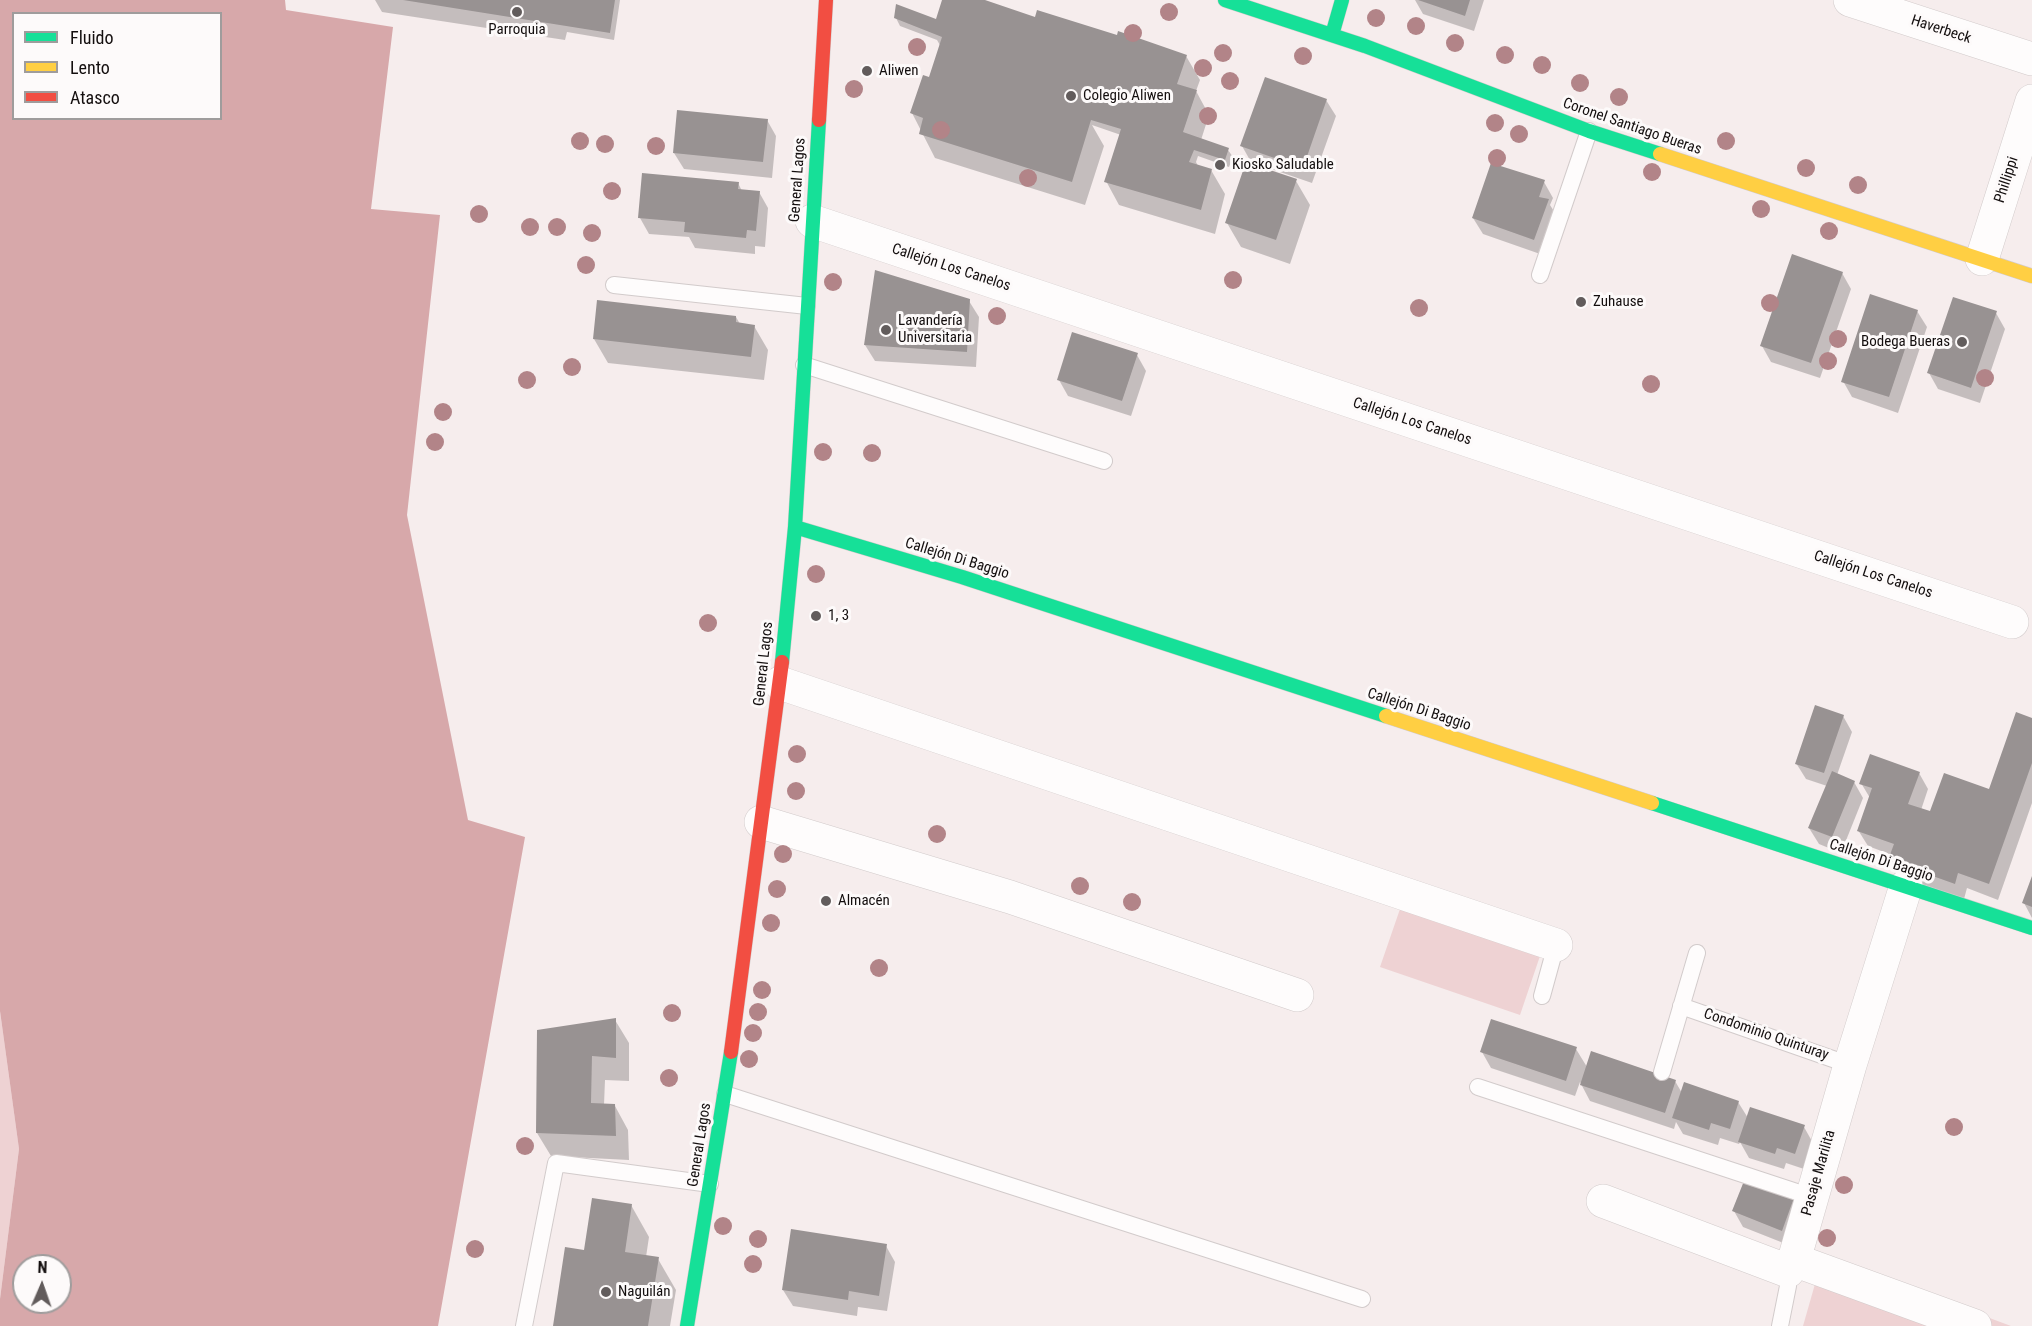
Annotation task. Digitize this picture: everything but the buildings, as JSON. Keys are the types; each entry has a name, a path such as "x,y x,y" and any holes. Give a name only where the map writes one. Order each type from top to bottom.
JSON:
{"main road":[{"name":"Coronel Santiago Bueras","path":"1225,0 1332,35 1589,131 2032,276"},
{"path":"1332,35 1342,0"},
{"name":"General Lagos","path":"687,1326 725,1094 780,683 795,527 826,1"},
{"name":"Callejón Di Baggio","path":"795,527 974,581 2032,928"}],"street":[{"name":"Haverbeck","path":"1850,0 2032,59"},
{"name":"Phillippi","path":"1982,259 2032,101"},
{"name":"Callejón Los Canelos","path":"812,221 2012,622"},
{"path":"780,683 1556,945"},
{"path":"761,822 1010,897 1297,995"},
{"name":"Pasaje Marilita","path":"1791,1265 1906,886"},
{"path":"1603,1201 1974,1326"}],"lane":[{"path":"1540,275 1589,131"},
{"path":"614,285 807,306"},
{"path":"804,365 1104,461"},
{"path":"1542,996 1556,945"},
{"path":"1662,1072 1697,953"},
{"name":"Condominio Quinturay","path":"1681,1006 1850,1065"},
{"path":"1478,1087 1812,1197"},
{"path":"725,1094 1362,1299"},
{"path":"525,1326 556,1163 710,1184"},
{"path":"1780,1326 1791,1265"}],"shaded area":[{"path":"0,0 285,0 286,10 393,27 371,209 440,215 407,515 468,820 525,837 438,1326 0,1326 0,1299 19,1149 0,1011"},
{"path":"1400,909 1540,956 1520,1015 1380,967"},
{"path":"0,1011 19,1149 0,1299"},
{"path":"1823,1256 2011,1326 1803,1326"}],"traffic: fast":[{"path":"1225,0 1365,46 1589,131 1660,154"},
{"path":"1332,35 1342,0"},
{"path":"782,662 795,527 819,120"},
{"path":"795,527 962,577 1386,716"},
{"path":"1652,803 2032,928"},
{"path":"687,1326 731,1052"}],"traffic: slow":[{"path":"1660,154 2032,276"},
{"path":"1386,716 1652,803"}],"traffic: jam":[{"path":"819,120 826,0"},
{"path":"731,1052 782,662"}],"place":[{"name":"Parroquia","path":"517,12"},
{"name":"Aliwen","path":"867,71"},
{"name":"Colegio Aliwen","path":"1071,96"},
{"name":"Kiosko Saludable","path":"1220,165"},
{"name":"Zuhause","path":"1581,302"},
{"name":"Lavandería Universitaria","path":"886,330"},
{"name":"Bodega Bueras","path":"1962,342"},
{"name":"1, 3","path":"816,616"},
{"name":"Almacén","path":"826,901"},
{"name":"Naguilán","path":"606,1292"}]}
